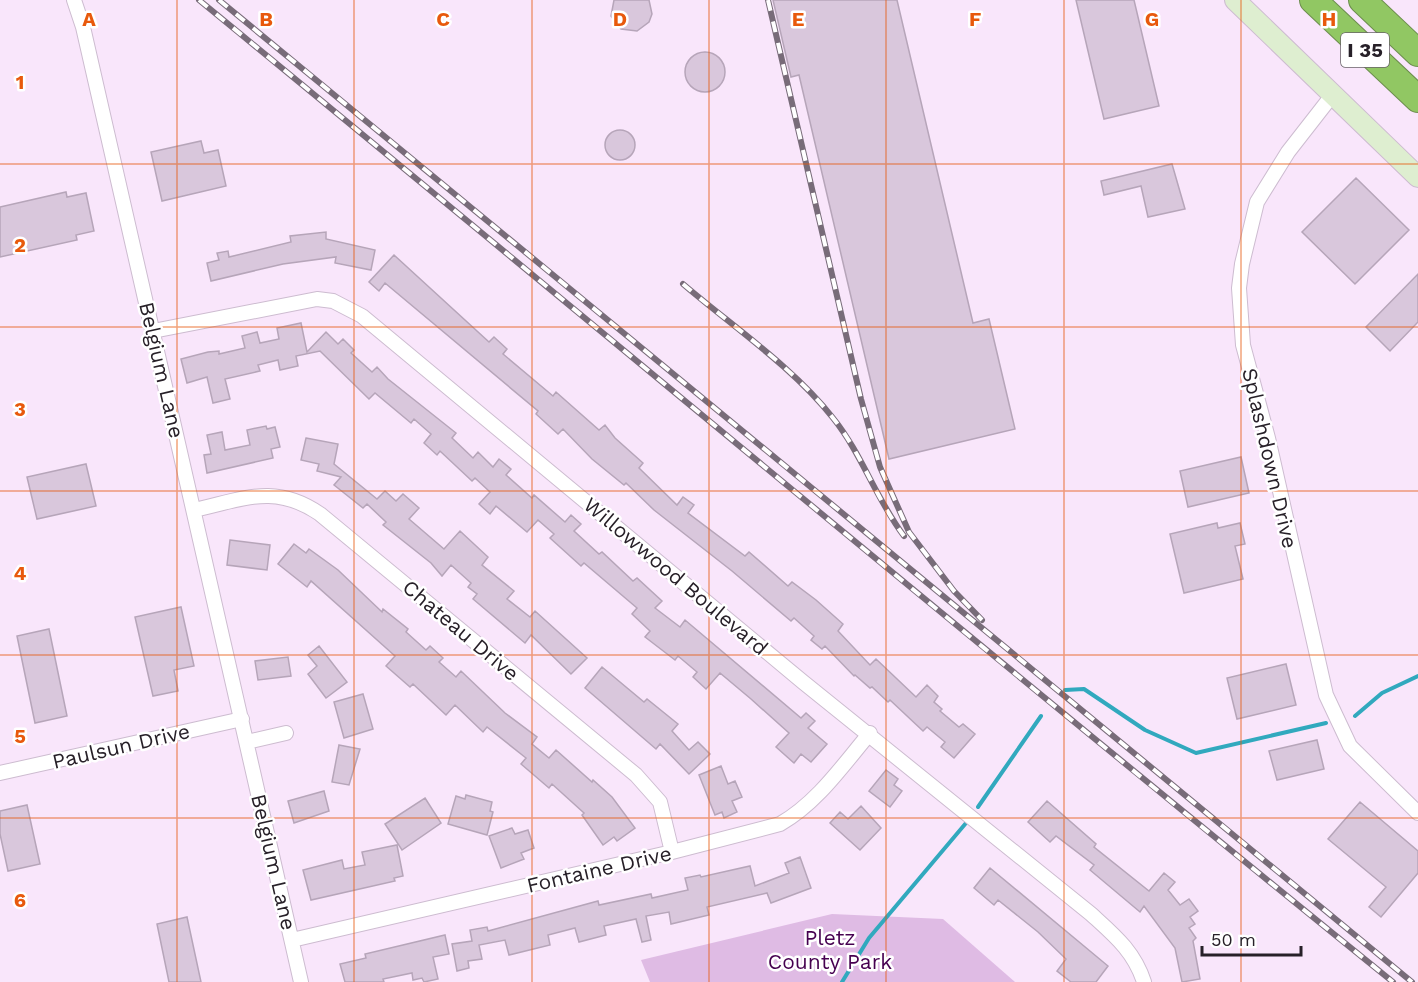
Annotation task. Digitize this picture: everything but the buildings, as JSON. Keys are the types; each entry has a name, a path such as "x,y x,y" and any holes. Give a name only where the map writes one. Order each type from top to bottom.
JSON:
{"highway":[{"name":"I 35","path":"1312,0 1418,99"},
{"name":"I 35","path":"1362,0 1418,53"}],"main road":[{"path":"1235,0 1334,93 1418,177"}],"street":[{"name":"Belgium Lane","path":"74,0 83,27 302,982"},
{"name":"Splashdown Drive","path":"1334,93 1288,152 1257,202 1242,264 1240,322 1243,345 1268,438 1326,695 1350,746 1418,813"},
{"name":"Willowwood Boulevard","path":"153,331 317,299 333,301 347,307 544,466 803,682 870,733 1124,944 1139,966 1144,982"},
{"name":"Chateau Drive","path":"194,510 260,495 275,495 288,496 320,514 642,780 660,802 672,852"},
{"name":"Paulsun Drive","path":"0,773 242,719"},
{"path":"247,742 286,733"},
{"name":"Fontaine Drive","path":"292,940 672,852 780,824 792,817 826,785 870,733"}],"green space":[{"name":"Pletz County Park","path":"832,914 943,919 1015,982 650,982 641,960"}],"waterway":[{"path":"1355,716 1382,693 1418,676"},
{"path":"1065,690 1084,689 1145,730 1196,753 1326,723"},
{"path":"978,807 1041,716"},
{"path":"842,982 869,938 966,823"}],"railway":[{"path":"199,0 1093,738 1393,982"},
{"path":"219,0 1412,982"},
{"path":"768,0 861,399 880,467 909,532 954,591 982,620"},
{"path":"683,284 781,364 817,399 843,432 904,536"}]}
